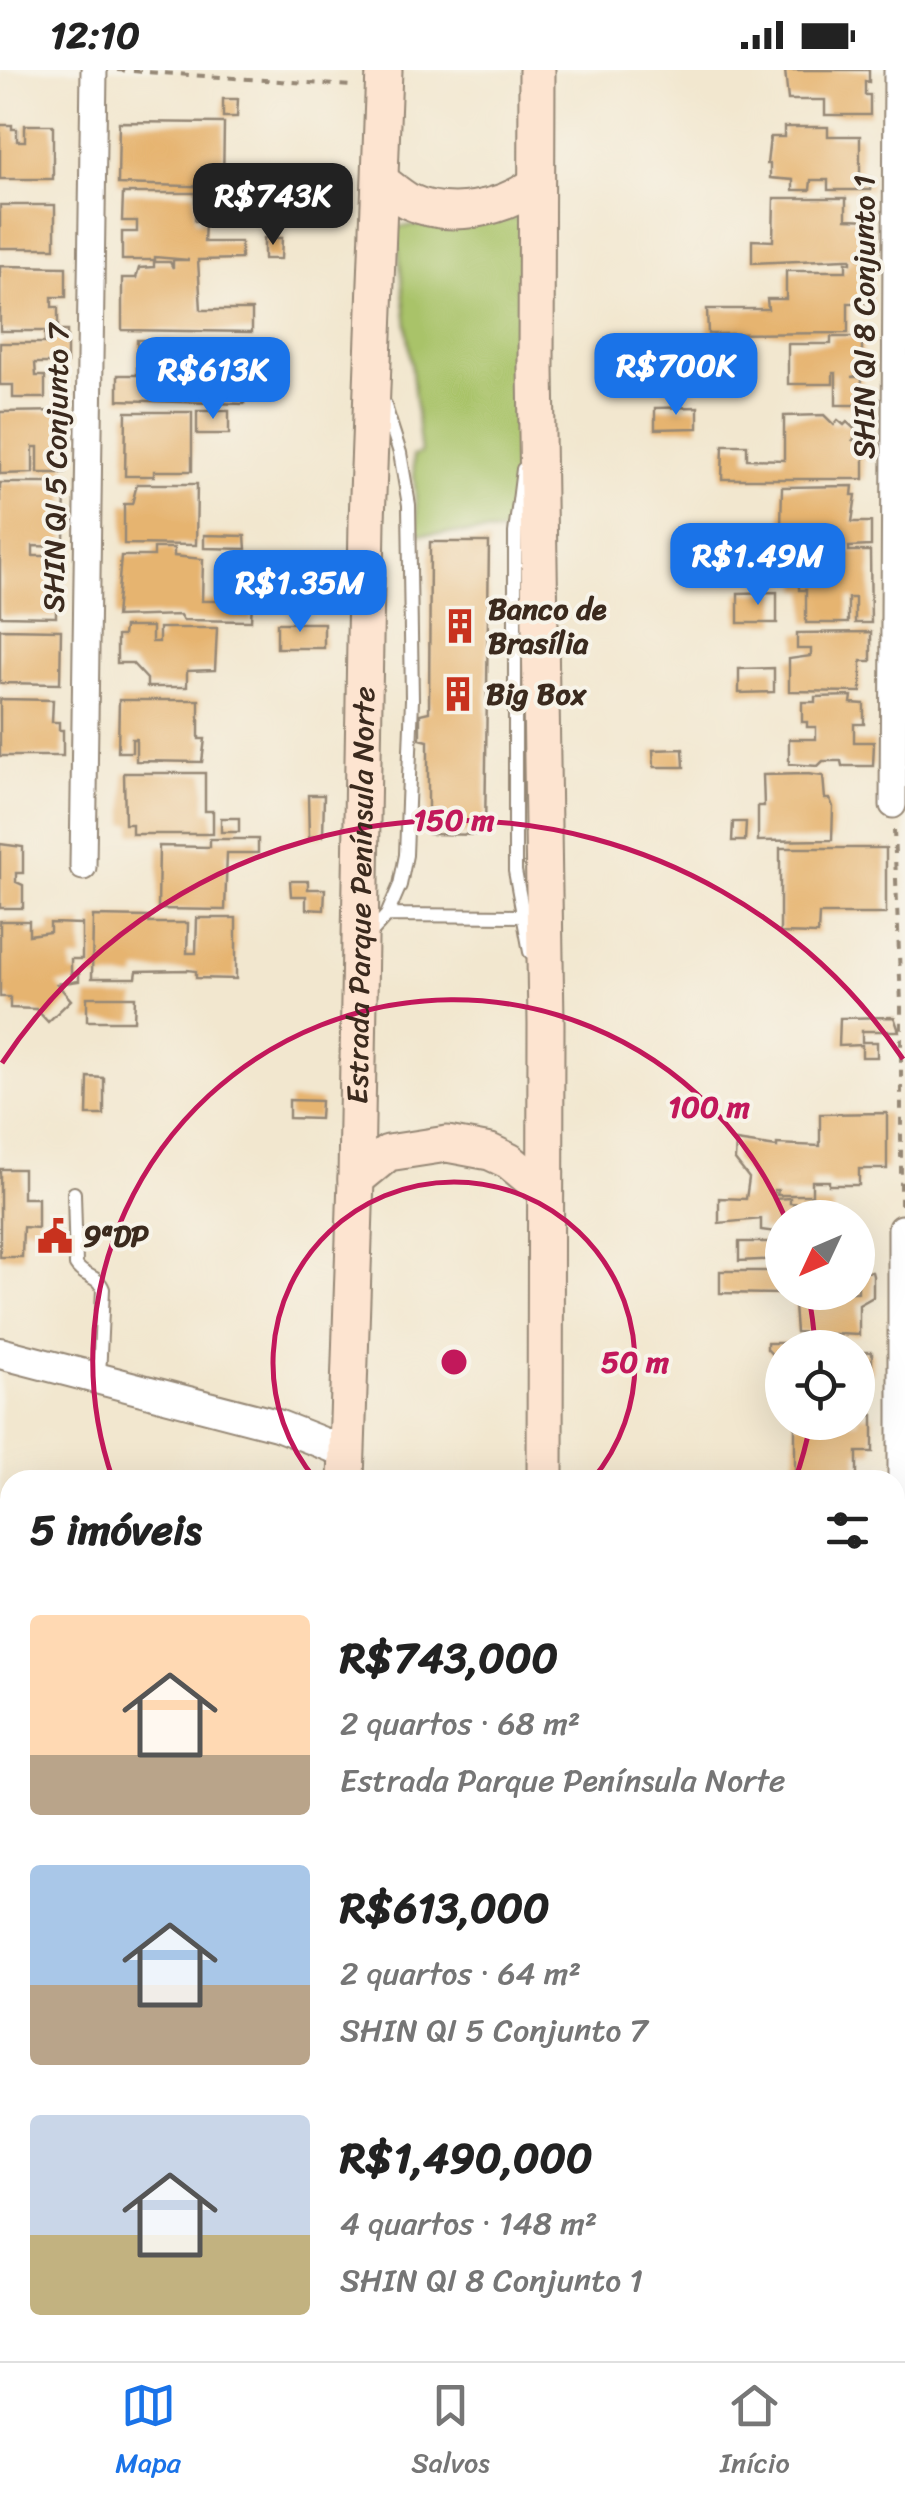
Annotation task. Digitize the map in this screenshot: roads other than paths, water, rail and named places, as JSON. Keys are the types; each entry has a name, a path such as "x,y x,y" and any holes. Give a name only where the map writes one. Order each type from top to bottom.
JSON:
{"main road":[{"path":"538,70 536,366 546,1022 545,1470"},
{"name":"Estrada Parque Península Norte","path":"346,1466 356,1180 372,368 384,79"},
{"path":"382,182 407,200 451,210 505,203 536,184"},
{"path":"356,1180 388,1153 446,1144 490,1152 509,1161 543,1189"}],"street":[{"name":"SHIN QI 5 Conjunto 7","path":"83,867 94,70"},
{"name":"SHIN QI 8 Conjunto 1","path":"893,805 898,70"},
{"path":"901,1228 902,1470"},
{"path":"0,1353 278,1425 346,1466"},
{"path":"278,1425 347,1416"}],"lane":[{"path":"536,366 515,532 515,871 546,1022"},
{"path":"359,943 374,932 400,885 406,855 412,698 409,505 400,452 372,368"},
{"path":"386,915 522,916"},
{"path":"74,1192 76,1265 104,1289 99,1378"}],"place":[{"name":"Banco de Brasília","path":"460,626"},
{"name":"Big Box","path":"458,694"},
{"name":"9ªDP","path":"55,1236"}]}
